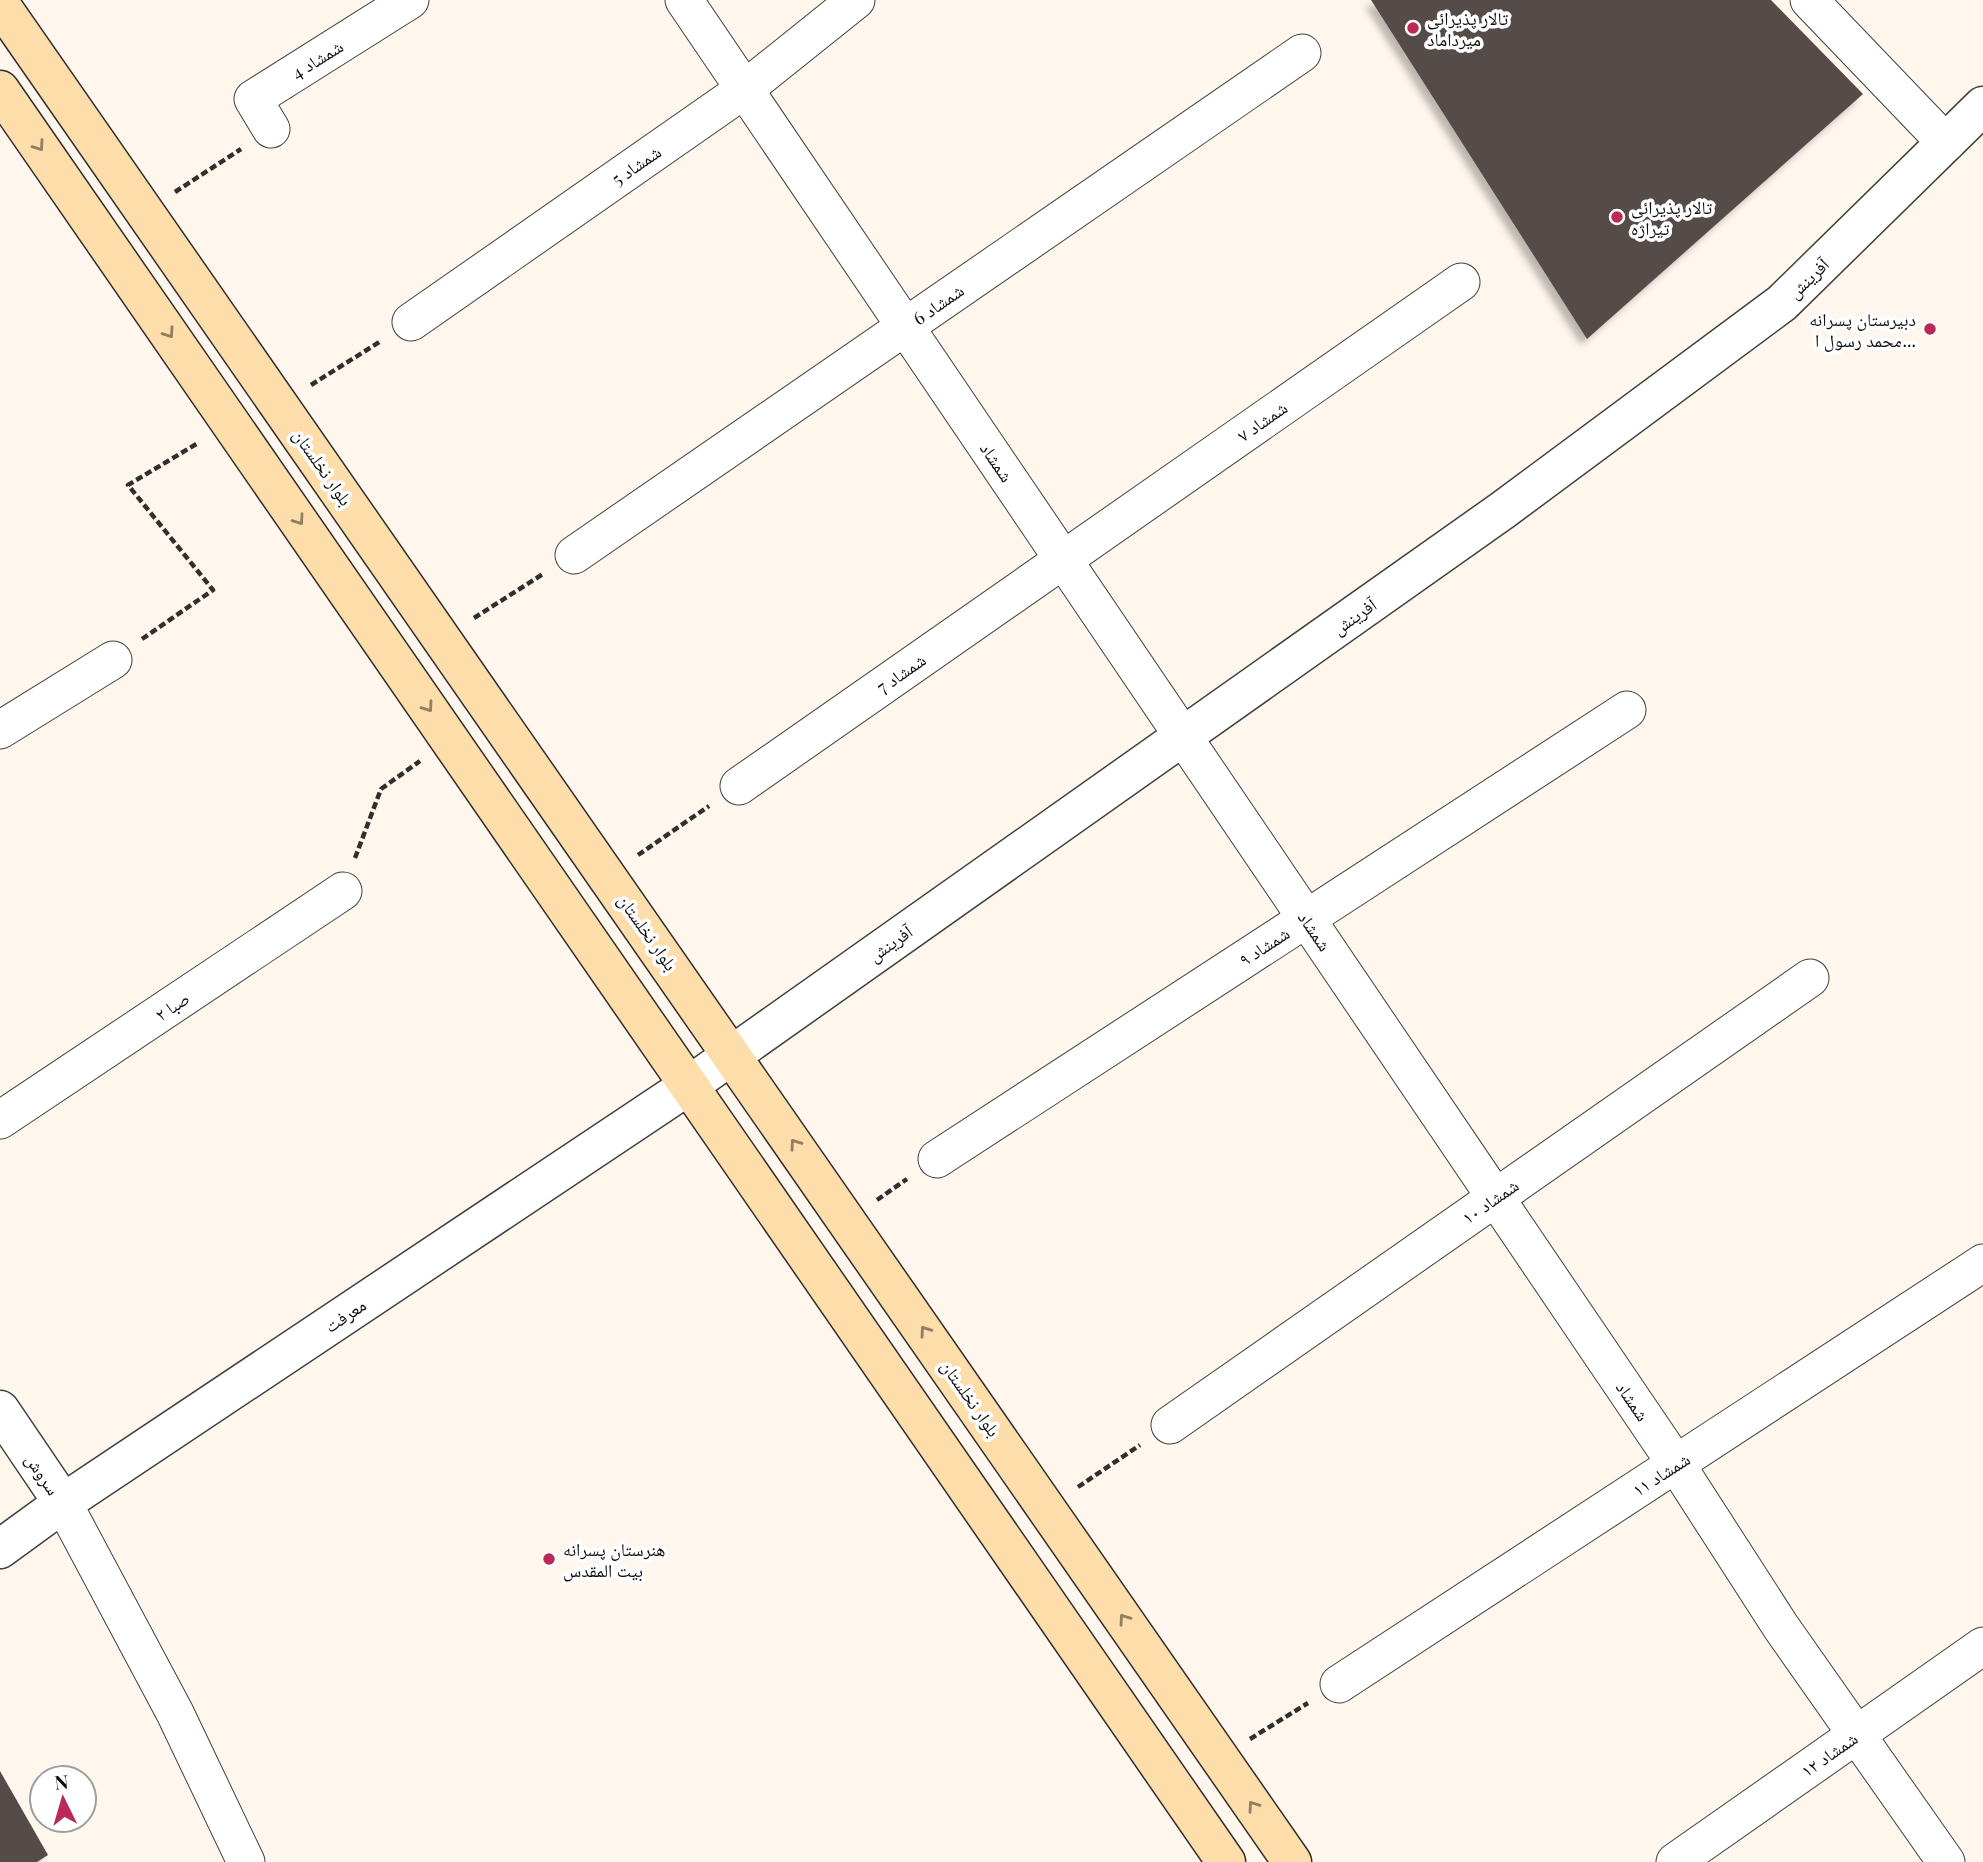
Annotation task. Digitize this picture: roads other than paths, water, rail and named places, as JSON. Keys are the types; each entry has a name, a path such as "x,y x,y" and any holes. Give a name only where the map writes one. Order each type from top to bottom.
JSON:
{"main road":[{"name":"بلوار نخلستان","path":"0,4 1292,1862"},
{"path":"0,90 691,1084 1226,1862"}],"street":[{"name":"شمشاد 4","path":"271,129 253,99 410,0"},
{"name":"شمشاد","path":"684,0 1676,1464 1781,1627 1858,1733 1946,1862"},
{"name":"شمشاد 5","path":"411,322 745,89 856,0"},
{"path":"1810,0 1946,143"},
{"name":"شمشاد 6","path":"574,555 1302,53"},
{"name":"آفرینش","path":"691,1084 1503,510 1782,303 1983,106"},
{"name":"شمشاد ۷","path":"1063,560 1461,282"},
{"name":"شمشاد 7","path":"739,786 1063,560"},
{"path":"0,730 113,660"},
{"name":"شمشاد ۹","path":"937,1159 1627,710"},
{"name":"صبا ۲","path":"0,1120 343,891"},
{"name":"شمشاد ۱۰","path":"1170,1425 1810,978"},
{"name":"معرفت","path":"0,1549 63,1503 691,1084"},
{"name":"شمشاد ۱۱","path":"1339,1684 1983,1263"},
{"name":"سروش","path":"0,1410 63,1503"},
{"path":"63,1503 175,1713 246,1862"},
{"name":"شمشاد ۱۲","path":"1675,1862 1983,1646"}],"place":[{"name":"تالار پذیرائی میرداماد","path":"1413,28"},
{"name":"تالار پذیرائی تیراژه","path":"1617,217"},
{"name":"دبیرستان پسرانه محمد رسول ا...","path":"1930,329"},
{"name":"هنرستان پسرانه بیت المقدس","path":"549,1559"}]}
